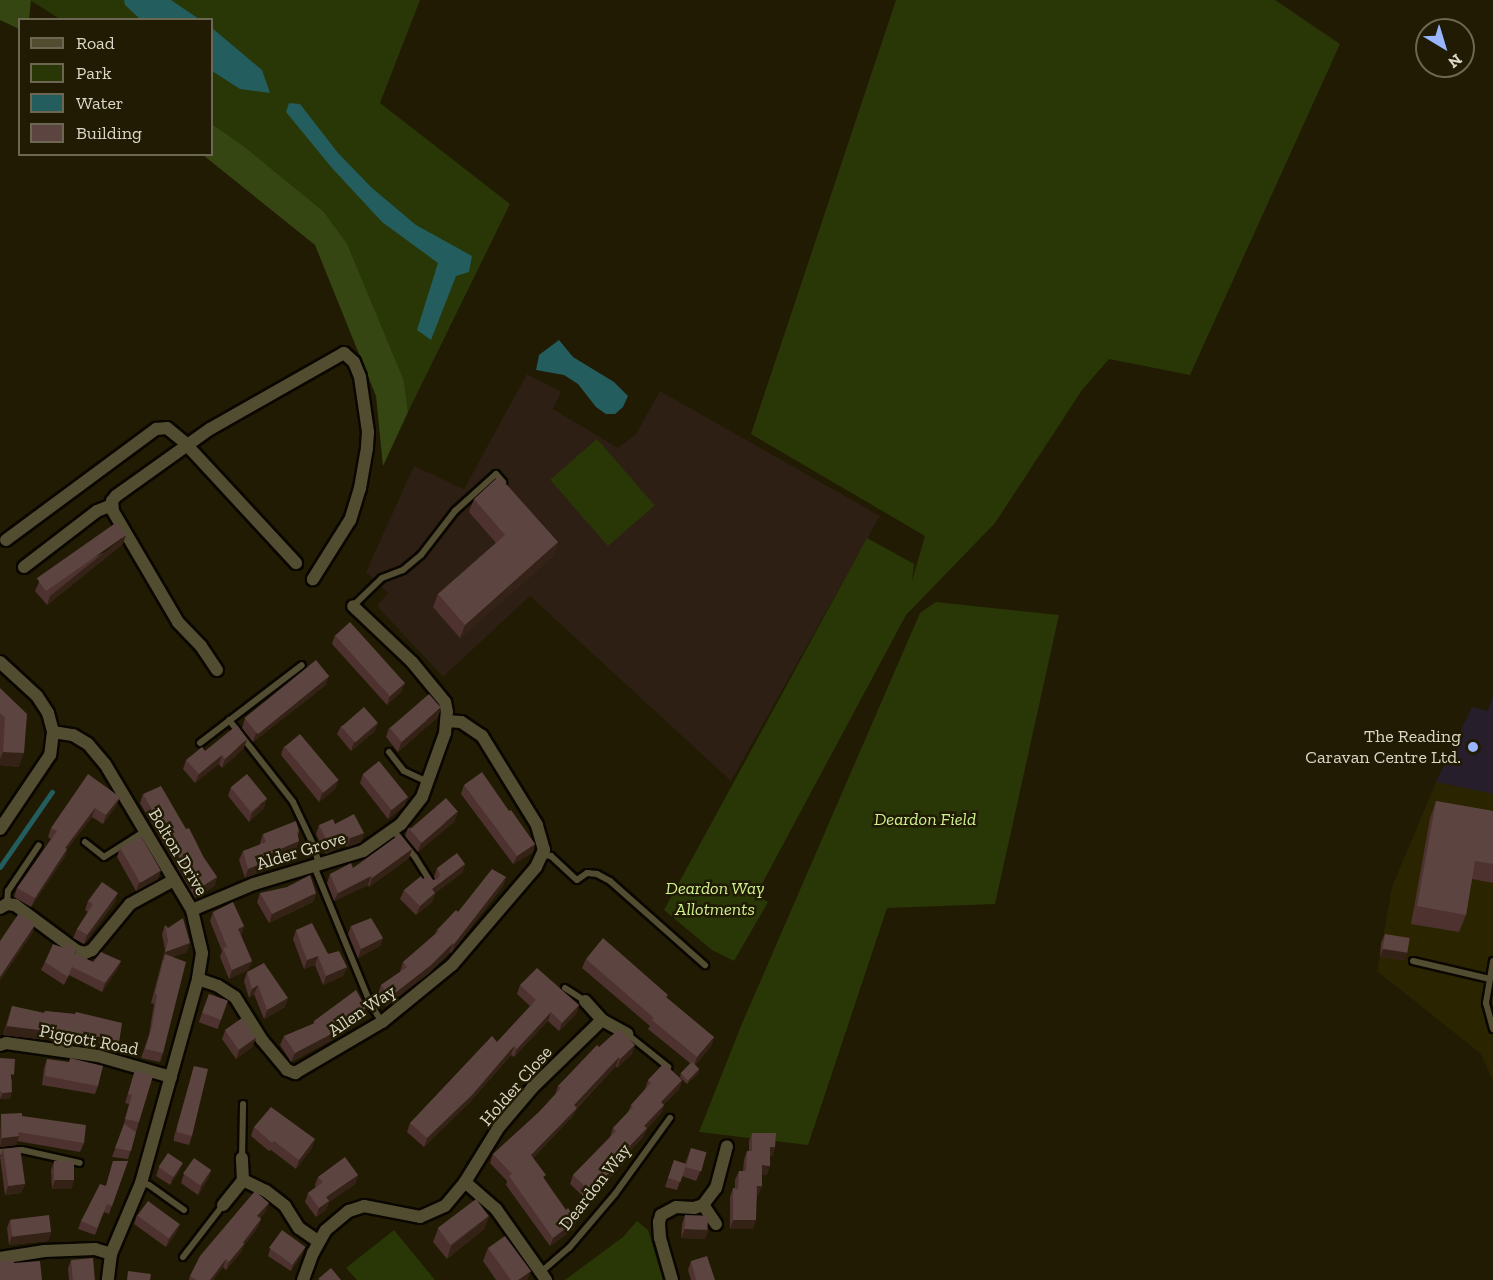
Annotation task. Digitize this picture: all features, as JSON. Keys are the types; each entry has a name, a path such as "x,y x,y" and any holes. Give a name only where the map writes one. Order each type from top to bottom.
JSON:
{"street":[{"path":"24,567 97,510 112,505 116,496 186,445 344,353 349,356 360,377 368,432 367,448 360,488 350,520 313,579"},
{"path":"2,538 156,429 167,428 186,445 296,563"},
{"path":"112,505 178,622 201,646 217,670"},
{"path":"353,606 436,689 445,702 447,721 461,722 482,736 537,825 544,855"},
{"path":"0,662 37,696 48,713 53,732 50,754 0,829"},
{"name":"Alder Grove","path":"192,910 254,884 363,851 393,830 412,811 428,783 447,721"},
{"name":"Bolton Drive","path":"53,732 73,735 88,744 105,764 192,910 202,953 198,979 141,1183 111,1254 108,1280"},
{"name":"Allen Way","path":"198,979 218,986 235,997 262,1040 288,1070 295,1073 382,1022 452,966 544,855"},
{"path":"3,906 15,905 77,951 85,953 92,950 130,904 174,880"},
{"path":"585,1001 602,1020 627,1034"},
{"name":"Holder Close","path":"465,1182 513,1111 533,1087 602,1020"},
{"name":"Piggott Road","path":"0,1045 6,1043 98,1056 171,1077"},
{"path":"672,1280 660,1238 658,1222 662,1215 676,1207 694,1208 702,1205 716,1188 727,1146"},
{"path":"223,1205 243,1180 242,1158"},
{"path":"243,1180 266,1191 285,1206 299,1228 319,1242"},
{"path":"303,1280 319,1242 337,1218 364,1206 420,1216 445,1206 465,1182"},
{"name":"Deardon Way","path":"465,1182 496,1209 543,1276"},
{"path":"702,1205 716,1224"},
{"path":"0,1258 55,1250 95,1249 111,1254"}],"lane":[{"path":"353,606 382,578 403,570 421,555 455,511 496,474 509,488"},
{"path":"200,743 302,665"},
{"path":"229,720 293,802 314,846 316,866 371,1005 382,1022"},
{"path":"389,752 404,771 428,783"},
{"path":"393,830 415,857 432,884"},
{"path":"86,842 104,856 145,831"},
{"path":"3,906 8,891 39,845"},
{"path":"544,855 551,856 577,880 587,873 597,874 610,881 705,965"},
{"path":"1413,961 1490,979"},
{"path":"1493,962 1486,1004 1493,1029"},
{"path":"565,988 585,1001"},
{"path":"627,1034 668,1067"},
{"path":"242,1158 243,1104"},
{"name":"Deardon Way","path":"543,1276 615,1194 670,1118"},
{"path":"0,1152 22,1150 80,1163"},
{"path":"141,1183 149,1185 184,1210"},
{"path":"183,1257 223,1205"}],"shaded area":[{"path":"527,374 561,392 553,409 618,448 636,434 660,391 880,516 731,781 530,596 443,677 377,606 388,593 366,572 414,466 464,489"},
{"name":"The Reading Caravan Centre Ltd.","path":"1493,695 1493,794 1436,782 1472,707 1488,711"},
{"path":"1436,782 1493,794 1493,1080 1480,1053 1377,971 1392,887"}],"green space":[{"path":"0,0 31,0 29,18 18,18 18,29 0,20"},
{"path":"30,0 420,0 380,103 510,204 408,412 404,381 323,211 245,147 213,125 213,18 58,18"},
{"name":"Deardon Way Allotments","path":"896,0 1275,0 1340,44 1190,375 1109,359 1082,390 995,523 906,615 756,895 768,902 734,961 712,950 664,910 867,538 914,564 912,581 925,536 751,434"},
{"path":"213,125 245,147 323,211 347,244 404,381 408,412 383,466 376,396 315,245 204,156 213,156"},
{"path":"597,439 655,505 608,546 550,480"},
{"name":"Deardon Field","path":"936,602 1059,615 995,904 887,908 808,1145 699,1132 741,1026 920,613"},
{"path":"637,1221 648,1230 663,1280 565,1280 623,1237"},
{"path":"394,1230 435,1280 357,1280 346,1268"}],"water":[{"path":"124,0 171,0 198,18 139,18 125,5"},
{"path":"213,29 262,70 270,93 240,89 213,72"},
{"path":"289,103 300,104 338,153 372,188 416,225 472,256 469,272 456,276 431,340 417,330 438,263 382,222 332,168 286,112"},
{"path":"559,340 573,357 614,382 628,396 623,407 615,414 606,414 596,407 578,384 564,375 536,370 539,355"}],"building":[{"path":"499,476 558,542 465,625 438,594 505,535 474,499"},
{"path":"117,522 126,535 46,591 37,578"},
{"path":"350,622 405,683 390,696 335,635"},
{"path":"316,660 329,676 258,734 245,718"},
{"path":"0,688 27,714 24,753 3,752 5,718 0,713"},
{"path":"429,694 441,708 402,742 390,728"},
{"path":"364,707 378,723 355,743 341,727"},
{"path":"237,725 247,739 225,759 222,755 199,774 186,760 202,747 205,751"},
{"path":"300,734 339,780 323,793 285,747"},
{"path":"379,761 408,797 392,810 363,774"},
{"path":"482,772 535,844 517,856 464,785"},
{"path":"88,774 120,797 106,815 95,808 65,848 67,849 35,898 17,888 57,831 51,828"},
{"path":"247,774 267,799 251,812 231,787"},
{"path":"161,786 186,829 189,828 204,858 217,877 198,889 143,794"},
{"path":"446,798 458,812 422,843 410,829"},
{"path":"1436,801 1493,811 1493,864 1475,861 1466,915 1417,906"},
{"path":"354,814 364,833 350,838 348,836 329,845 319,825 333,819 335,824"},
{"path":"296,821 299,841 264,856 266,862 248,869 243,851 266,842 263,834"},
{"path":"400,834 412,849 372,878 371,876 338,893 330,874 351,863 353,868"},
{"path":"141,836 161,871 140,883 120,848"},
{"path":"457,853 465,864 432,889 435,893 420,906 404,890 421,876 423,879 429,875 433,880 438,879 440,874 437,868"},
{"path":"492,869 506,877 454,944 390,997 381,985 407,967 403,962 439,931 437,930 456,910 458,912"},
{"path":"310,875 316,893 272,914 260,893 287,887"},
{"path":"102,882 118,893 87,935 77,929 93,904 88,901"},
{"path":"233,902 244,926 238,929 252,961 232,970 223,948 227,947 213,912"},
{"path":"19,913 35,925 0,977 0,941"},
{"path":"183,918 190,943 165,952 168,941 165,925 168,928"},
{"path":"371,918 383,938 361,949 351,926"},
{"path":"312,923 328,954 339,951 347,967 326,976 318,956 307,960 296,930"},
{"path":"1385,934 1410,938 1407,953 1383,949"},
{"path":"603,938 668,995 666,997 714,1037 697,1057 652,1020 654,1018 586,959"},
{"path":"67,943 77,950 74,953 93,962 101,952 121,961 105,983 72,967 68,977 45,962 53,944 64,948"},
{"path":"165,954 186,962 163,1053 145,1049 152,1027 157,995 155,994"},
{"path":"264,963 288,998 267,1010 258,985 252,989 247,972"},
{"path":"537,968 579,1005 562,1023 551,1012 517,1049 514,1046 472,1095 427,1138 410,1123 492,1036 497,1042 536,1000 520,985"},
{"path":"356,990 366,1008 337,1031 295,1053 284,1036 315,1023 314,1021"},
{"path":"209,994 228,1001 221,1020 202,1013"},
{"path":"12,1006 44,1013 45,1011 75,1014 76,1012 122,1023 119,1043 105,1038 7,1026"},
{"path":"242,1018 256,1038 239,1050 225,1030"},
{"path":"619,1029 635,1045 620,1059 619,1057 574,1105 577,1108 531,1155 546,1175 543,1177 566,1210 568,1208 577,1220 553,1238 509,1176 512,1174 493,1154 539,1112 561,1088 558,1086 597,1045 599,1047"},
{"path":"0,1058 15,1059 14,1075 11,1074 12,1092 0,1091"},
{"path":"70,1058 103,1066 98,1086 45,1076 47,1059 69,1062"},
{"path":"692,1062 699,1069 688,1080 681,1073"},
{"path":"664,1063 682,1080 661,1102 664,1105 644,1126 647,1128 626,1150 629,1153 591,1192 573,1175 616,1131 613,1128 633,1107 631,1105 651,1083 648,1080"},
{"path":"194,1066 208,1069 192,1136 177,1132 177,1128"},
{"path":"135,1070 153,1076 139,1122 125,1119 132,1095 128,1094"},
{"path":"271,1107 315,1139 299,1160 274,1141 272,1143 254,1127"},
{"path":"22,1113 22,1116 86,1125 84,1143 18,1132 19,1136 2,1138 1,1114"},
{"path":"124,1124 136,1132 131,1151 115,1148"},
{"path":"752,1133 776,1133 775,1147 770,1147 770,1166 762,1165 762,1186 757,1186 756,1220 733,1220 733,1188 738,1189 739,1171 746,1171 747,1151 752,1151"},
{"path":"20,1147 25,1184 8,1186 3,1149"},
{"path":"691,1148 706,1152 701,1171 686,1167"},
{"path":"168,1153 183,1163 173,1177 158,1167"},
{"path":"345,1157 358,1175 326,1197 329,1201 319,1208 308,1193 323,1182 318,1177"},
{"path":"194,1158 211,1170 200,1186 183,1174"},
{"path":"674,1160 686,1164 680,1182 668,1178"},
{"path":"54,1161 74,1161 74,1180 54,1180"},
{"path":"113,1161 128,1161 112,1206 107,1204 97,1228 81,1221 100,1184 106,1186"},
{"path":"255,1191 269,1203 257,1216 261,1219 243,1242 244,1244 229,1262 226,1259 210,1280 196,1280 190,1276 200,1256"},
{"path":"476,1199 489,1216 450,1245 438,1228"},
{"path":"148,1201 180,1224 169,1238 137,1216"},
{"path":"49,1215 51,1232 12,1237 10,1220"},
{"path":"685,1215 708,1216 707,1230 685,1229"},
{"path":"282,1230 305,1247 293,1265 269,1248"},
{"path":"505,1236 531,1271 518,1280 511,1280 488,1248"},
{"path":"707,1256 715,1280 696,1280 691,1261"},
{"path":"93,1258 95,1280 73,1280 71,1260"},
{"path":"14,1260 14,1263 40,1261 42,1280 0,1280 0,1261"},
{"path":"331,1268 341,1280 318,1279"},
{"path":"128,1271 151,1274 150,1280 127,1280"}],"waterway":[{"path":"0,867 52,792"}],"place":[{"name":"The Reading Caravan Centre Ltd.","path":"1473,747"}]}
